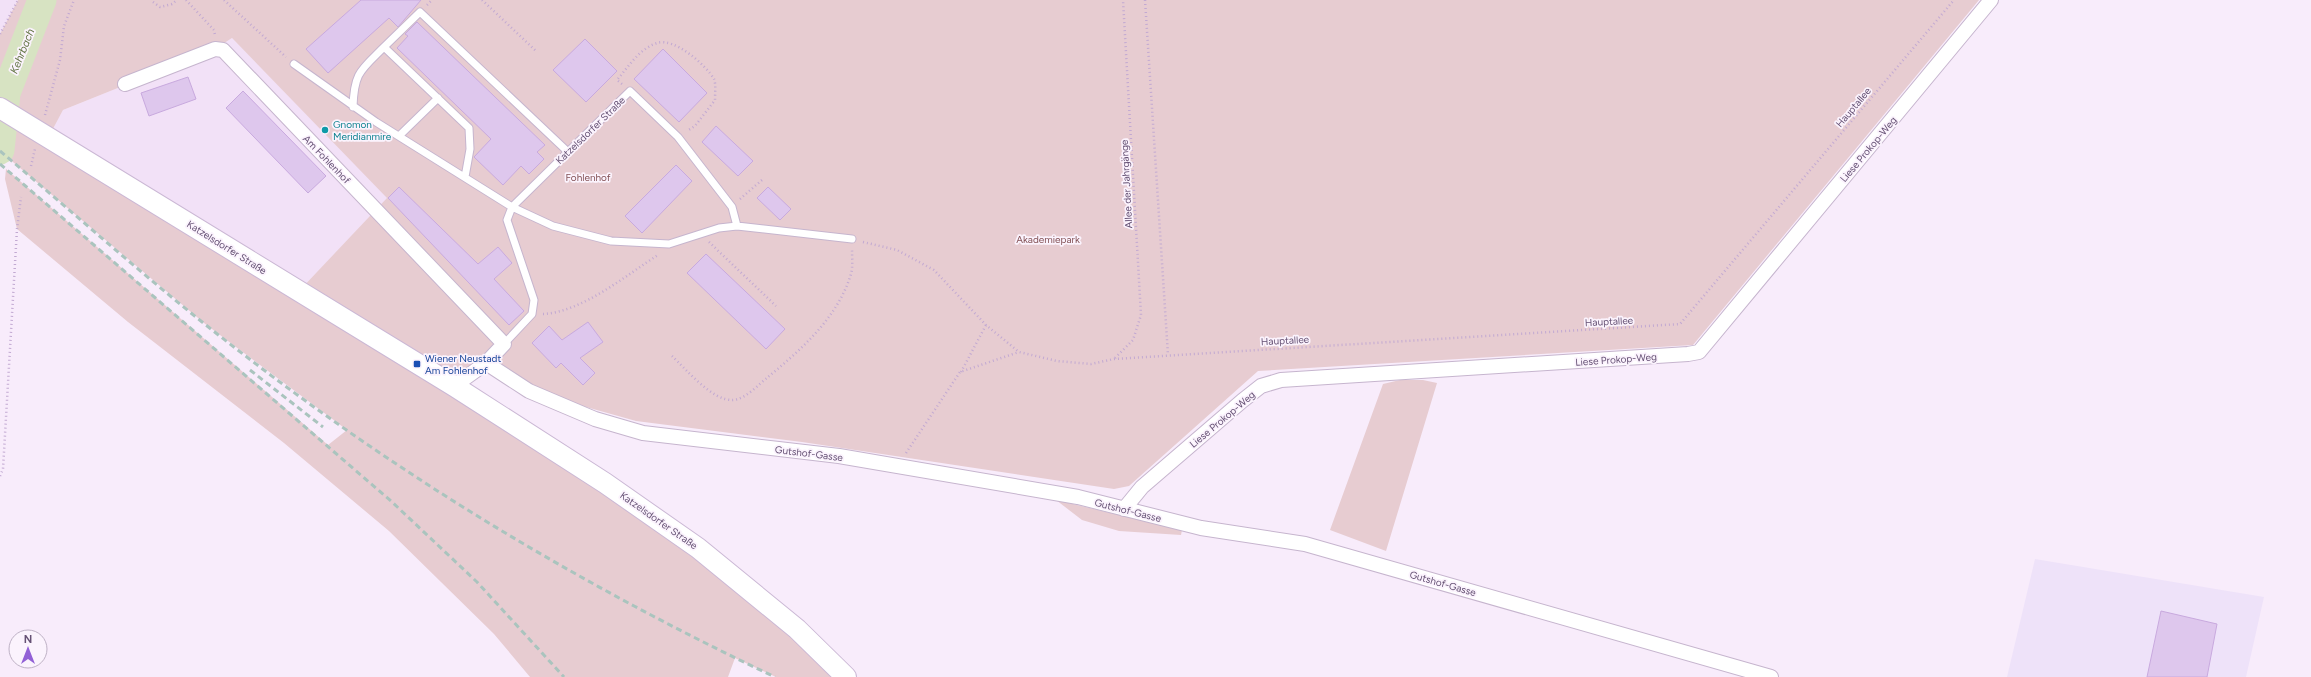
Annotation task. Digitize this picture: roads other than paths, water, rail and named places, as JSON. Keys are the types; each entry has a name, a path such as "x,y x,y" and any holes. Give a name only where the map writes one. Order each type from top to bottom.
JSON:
{"street":[{"name":"Liese Prokop-Weg","path":"1124,509 1142,487 1242,401 1261,386 1281,380 1688,354 1699,352 1991,0"},
{"name":"Am Fohlenhof","path":"125,84 215,49 223,50 504,344"},
{"name":"Katzelsdorfer Straße","path":"5,111 454,386 606,483 698,548 797,629 846,677"},
{"path":"454,386 486,363 504,344"},
{"name":"Gutshof-Gasse","path":"486,363 529,391 595,419 643,433 839,456 1078,497 1201,528 1305,544 1771,677"}],"lane":[{"path":"353,107 354,90 359,72 420,12 568,152"},
{"path":"384,47 469,128 470,149 465,176"},
{"path":"294,64 353,107 465,176 512,207 553,226 611,241 669,244 719,228 738,226 852,239"},
{"name":"Katzelsdorfer Straße","path":"512,207 630,91 678,137 732,207 738,226"},
{"path":"399,136 438,98"},
{"path":"504,344 532,314 534,300 507,220 512,207"}],"waterway":[{"name":"Kehrbach","path":"0,150 6,93 42,0"}],"railway":[{"path":"0,151 212,330 305,401 369,446 434,489 567,569 705,643 775,677"},
{"path":"0,164 391,501 477,582 564,677"},
{"path":"250,370 323,427"}],"place":[{"name":"Gnomon Meridianmire","path":"325,130"},
{"name":"Wiener Neustadt Am Fohlenhof","path":"417,364"}],"park label":[{"name":"Fohlenhof","path":"588,177"},
{"name":"Akademiepark","path":"1048,239"}]}
